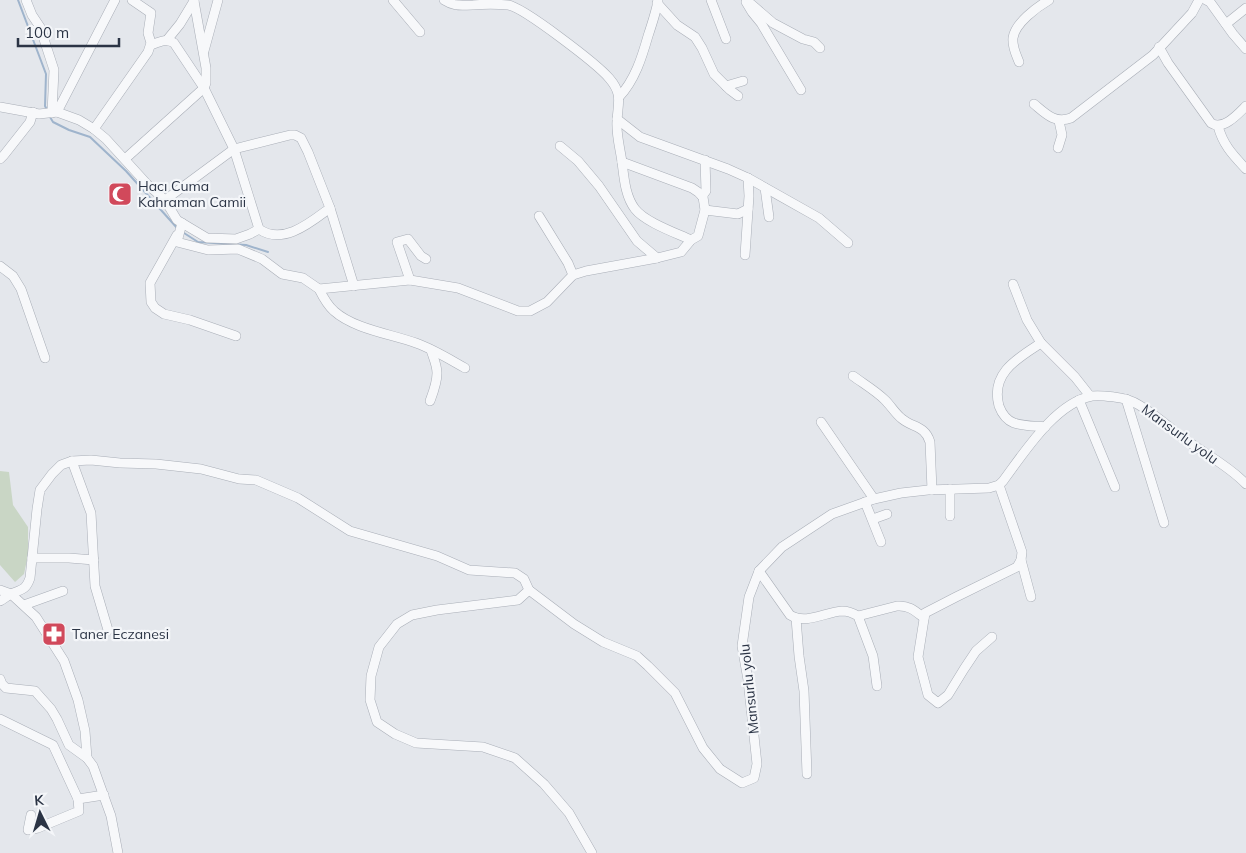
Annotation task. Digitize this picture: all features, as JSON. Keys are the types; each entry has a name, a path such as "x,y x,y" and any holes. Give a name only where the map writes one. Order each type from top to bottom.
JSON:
{"street":[{"path":"26,0 32,15 40,27 54,70 51,113"},
{"path":"51,113 115,0"},
{"path":"94,129 151,45 148,33 151,13 132,0"},
{"path":"204,52 218,0"},
{"path":"393,0 420,32"},
{"path":"444,0 462,6 507,5 514,7 542,25 601,70 615,86 620,97 616,130 627,191 636,210 646,219 692,240"},
{"path":"711,0 726,39"},
{"path":"1020,62 1014,50 1014,34 1033,10 1049,0"},
{"path":"1034,104 1052,118 1066,120 1071,118 1153,55 1192,13 1200,0"},
{"path":"125,159 204,88 206,83 204,52 194,1 180,24 166,40"},
{"path":"744,1 773,23 803,39 814,42 820,48"},
{"path":"744,1 761,23 801,90"},
{"path":"1208,1 1246,49"},
{"path":"620,97 627,89 637,70 658,2"},
{"path":"658,2 677,25 695,37 714,74 738,96"},
{"path":"1226,24 1246,8"},
{"path":"151,45 166,40 174,43 204,88 234,149 259,229 264,233 279,236 317,218 330,208"},
{"path":"1159,48 1215,126 1221,126 1234,118 1246,106"},
{"path":"726,86 742,81"},
{"path":"0,107 39,114 51,113 79,120 94,129 165,200 181,227 207,238 236,239 259,229"},
{"path":"0,158 30,122 33,112"},
{"path":"617,119 640,137 705,160 748,178 819,218 848,243"},
{"path":"1058,148 1062,135 1059,120"},
{"path":"1218,126 1221,138 1246,169"},
{"path":"165,200 234,149 290,135 298,136 308,152 330,208 354,286"},
{"path":"560,146 578,162 599,186 637,241 657,258"},
{"path":"702,196 706,191 705,160"},
{"path":"319,289 410,280 458,288 518,311 530,311 546,302 572,275 680,252 698,236 705,210 702,196 692,188 622,162"},
{"path":"745,255 749,196 748,178"},
{"path":"765,188 769,217"},
{"path":"705,210 738,214 748,209"},
{"path":"539,216 564,256 572,275"},
{"path":"181,227 177,242 208,250 238,249 262,258 282,274 302,278 319,289 327,305 343,318 418,344 465,368"},
{"path":"181,227 150,284 151,302 155,308 164,314 190,320 236,336"},
{"path":"410,280 398,242 408,239 421,256 426,259"},
{"path":"0,266 13,276 21,290 46,358"},
{"path":"1014,284 1027,320 1041,343 1075,377 1090,396"},
{"path":"1041,343 1015,360 1003,373 998,396 1002,413 1012,423 1045,427"},
{"path":"430,402 436,385 437,374 431,350"},
{"path":"853,376 882,397 902,420 920,428 929,436 932,490"},
{"name":"Mansurlu yolu","path":"529,590 574,624 603,642 637,656 675,693 703,748 720,769 742,783 754,778 757,764 748,680 742,646 749,597 759,571 782,547 832,514 869,500 901,493 989,488 999,485 1039,432 1064,409 1079,400 1090,396 1102,395 1126,399 1139,404 1190,443 1231,470 1246,484"},
{"path":"1126,399 1164,523"},
{"path":"1079,400 1115,487"},
{"path":"821,422 869,500 881,542"},
{"path":"0,601 11,594 21,591 27,585 30,578 40,490 61,465 72,461 91,460 183,467 201,469 239,479 256,480 298,498 350,531 437,556 469,570 515,573 524,579 529,590 518,600 437,610 412,615 397,624 379,647 371,676 370,700 377,722 395,734 416,743 483,747 515,758 544,784 569,813 592,853"},
{"path":"72,461 90,513 95,586 108,630"},
{"path":"999,485 1022,552 1022,560 1031,597"},
{"path":"950,489 950,516"},
{"path":"873,519 887,514"},
{"path":"32,558 94,560"},
{"path":"992,637 976,651 948,695 938,703 928,695 918,657 925,614 1016,567 1022,560"},
{"path":"759,571 790,615 796,618 805,619 842,611 858,616 903,606 910,607 924,618"},
{"path":"0,590 11,594 36,617 64,661 78,700 85,731 87,758"},
{"path":"24,606 63,591"},
{"path":"858,616 873,656 877,686"},
{"path":"796,618 804,691 807,774"},
{"path":"0,678 6,688 35,691 54,714 69,745 87,758 92,766 111,816 118,853"},
{"path":"0,719 52,745 69,745"},
{"path":"31,815 28,830 38,828 79,811 78,798 52,745"},
{"path":"78,798 104,795"}],"green space":[{"path":"0,471 9,472 13,505 28,527 28,555 24,574 15,582 0,565"}],"waterway":[{"path":"18,0 46,74 45,106 47,110"},
{"path":"50,117 53,122 90,137 126,171 178,229"},
{"path":"184,233 198,242 246,245 268,252"}],"place":[{"name":"Hacı Cuma Kahraman Camii","path":"120,194"},
{"name":"Taner Eczanesi","path":"54,634"}]}
